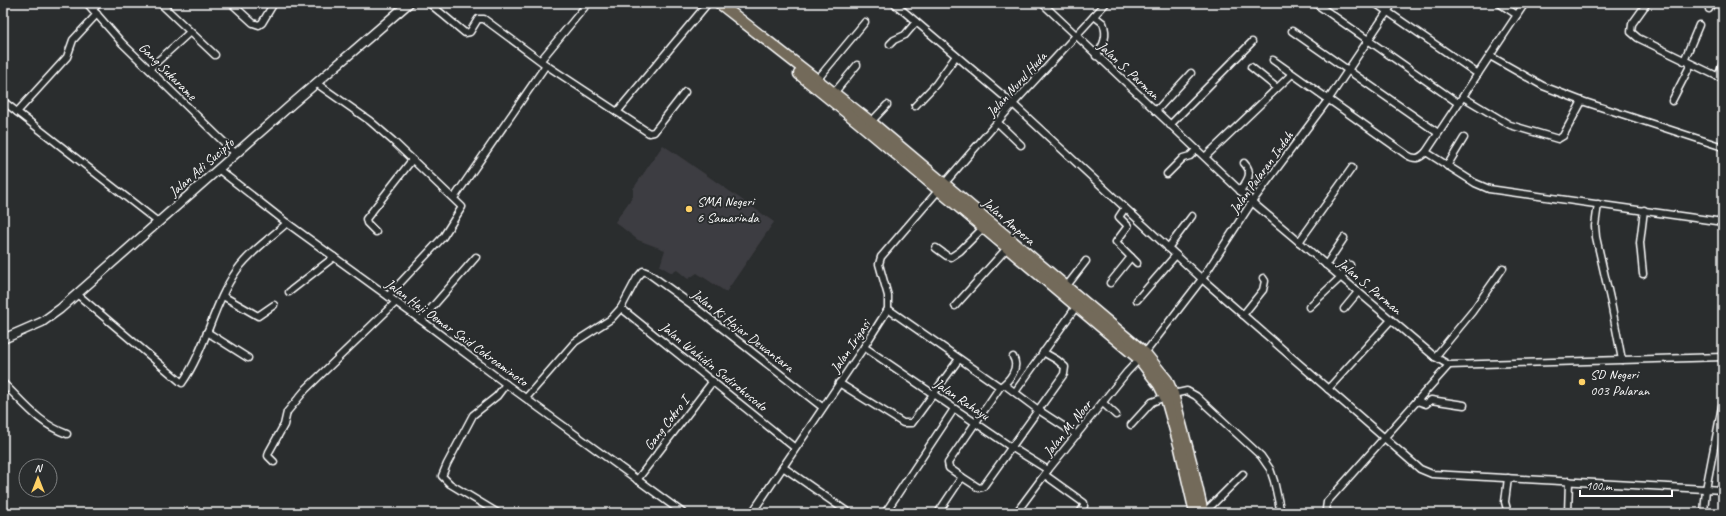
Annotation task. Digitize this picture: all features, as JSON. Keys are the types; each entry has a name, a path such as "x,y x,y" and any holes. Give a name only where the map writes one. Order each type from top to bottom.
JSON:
{"main road":[{"name":"Jalan Ampera","path":"709,3 722,6 871,122 983,228 1076,307 1142,356"},
{"name":"Jalan Ampera","path":"722,6 858,122 1066,287 1167,380 1169,395 1194,469 1198,513"}],"street":[{"name":"Gang Sukarame","path":"87,3 122,43 235,153"},
{"path":"93,9 99,3"},
{"path":"160,3 215,55"},
{"path":"231,3 253,23 259,25 262,23 274,3"},
{"name":"Jalan Adi Sucipto","path":"3,339 42,322 77,294 235,153 409,3"},
{"path":"429,3 465,33 470,32 478,20 484,19 544,62 648,132 652,133 684,92"},
{"path":"454,198 544,62 588,3"},
{"path":"617,112 709,3"},
{"path":"894,3 1013,104 1168,248 1420,469 1427,472 1508,478 1723,490"},
{"name":"Jalan S. Parman","path":"1042,3 1096,56 1252,202 1434,357 1449,365 1723,357"},
{"name":"Jalan Nurul Huda","path":"941,187 1073,32 1094,16 1106,3"},
{"path":"1315,3 1458,103"},
{"path":"1375,3 1478,74"},
{"name":"Jalan Palaran Indah","path":"1142,356 1202,278 1252,202 1328,100 1393,3"},
{"path":"1499,3 1517,15"},
{"path":"1273,60 1407,156 1414,159 1420,158 1426,152 1525,3"},
{"path":"1647,3 1632,24 1631,32 1638,38 1720,78 1723,63"},
{"path":"1709,9 1712,3"},
{"path":"17,112 67,57 73,40 98,14"},
{"path":"1094,16 1103,22 1105,32 1103,47 1096,56"},
{"path":"817,80 865,22"},
{"path":"890,44 894,40 905,35 916,22"},
{"path":"1684,61 1699,25"},
{"path":"1292,31 1438,133"},
{"path":"149,69 190,32"},
{"path":"1170,124 1252,42"},
{"path":"915,106 936,84 956,56"},
{"path":"1490,56 1543,86 1582,101 1723,147"},
{"path":"1672,101 1691,64"},
{"path":"834,93 857,65"},
{"path":"1252,68 1277,88"},
{"path":"1156,112 1191,74"},
{"path":"1205,157 1292,74"},
{"path":"316,83 370,122 393,141 454,198 462,208 450,229 388,296"},
{"path":"1463,97 1510,125 1558,139 1563,136 1582,101"},
{"path":"3,101 158,222"},
{"path":"871,122 887,105"},
{"path":"997,122 1021,145"},
{"path":"1447,166 1464,138"},
{"path":"1167,174 1183,158 1190,156 1196,150"},
{"path":"1426,152 1475,183 1489,189 1723,222"},
{"path":"376,232 367,223 366,219 412,160"},
{"path":"1240,191 1250,176 1250,171 1244,162"},
{"path":"1299,242 1352,168"},
{"name":"Jalan Haji Oemar Said Cokroaminoto","path":"218,169 287,223 683,513"},
{"path":"941,187 885,251 879,260 880,269 888,296 888,309 959,359 1015,392 1037,409 1077,435"},
{"path":"1598,204 1595,226 1596,237 1622,360"},
{"path":"1125,208 1119,217 1128,226"},
{"path":"1643,274 1640,243 1644,210"},
{"path":"1168,248 1192,216"},
{"path":"1136,217 1116,242 1137,263"},
{"path":"77,294 182,383 193,367 231,280 243,262 287,223"},
{"path":"936,248 947,256 951,257 960,251 983,228"},
{"path":"1326,265 1344,238"},
{"path":"955,306 1007,248"},
{"path":"1137,300 1176,255"},
{"path":"289,292 334,257"},
{"path":"421,320 476,257"},
{"path":"1110,283 1131,257"},
{"path":"1066,287 1086,261"},
{"path":"1309,307 1341,277 1350,265"},
{"path":"1434,357 1472,312 1503,268"},
{"name":"Jalan Ki Hajar Dewantara","path":"621,308 640,273 643,271 648,273 695,307 822,407"},
{"path":"1243,315 1263,290 1265,281 1263,278"},
{"path":"1344,308 1358,292"},
{"path":"223,296 258,316 274,305"},
{"path":"274,462 268,456 269,452 284,425 290,409 306,389 396,302"},
{"path":"1015,392 1076,307"},
{"path":"526,398 575,342 605,324 621,308"},
{"name":"Jalan Wahidin Sudirohusodo","path":"621,308 713,380 793,446"},
{"name":"Jalan Irigasi","path":"752,513 783,466 793,446 839,383 888,309"},
{"path":"1328,389 1391,320"},
{"path":"207,332 248,358"},
{"name":"Jalan Rahayu","path":"864,346 1046,472 1084,503 1080,513"},
{"path":"1013,357 1016,361 1016,367 948,462 949,468 979,488 982,488 1065,369 1057,360 1043,352"},
{"name":"Jalan M. Noor","path":"1016,513 1046,472 1127,372 1142,356"},
{"path":"839,383 903,423 908,424 912,423 959,359"},
{"path":"1329,513 1326,509 1327,502 1449,365"},
{"name":"Gang Cokro I","path":"637,480 713,380"},
{"path":"3,383 44,423 67,434"},
{"path":"498,513 450,484 442,476 473,416 497,396 506,384"},
{"path":"1131,425 1152,402 1169,395 1187,391 1196,396 1261,456 1270,469 1281,513"},
{"path":"1417,402 1426,404 1431,400 1464,406"},
{"path":"1704,513 1706,490 1723,401"},
{"path":"1103,403 1116,416"},
{"path":"885,513 954,409"},
{"path":"783,466 849,513"},
{"path":"1198,513 1243,474"},
{"path":"938,513 962,477"},
{"path":"1508,478 1505,502 1508,513"},
{"path":"1568,513 1569,481"}],"shaded area":[{"name":"SMA Negeri 6 Samarinda","path":"663,145 774,222 726,292 697,273 688,279 677,270 672,273 660,266 665,250 638,240 615,222 633,196 633,189"}],"place":[{"name":"SMA Negeri 6 Samarinda","path":"689,209"},
{"name":"SD Negeri 003 Palaran","path":"1582,382"}]}
